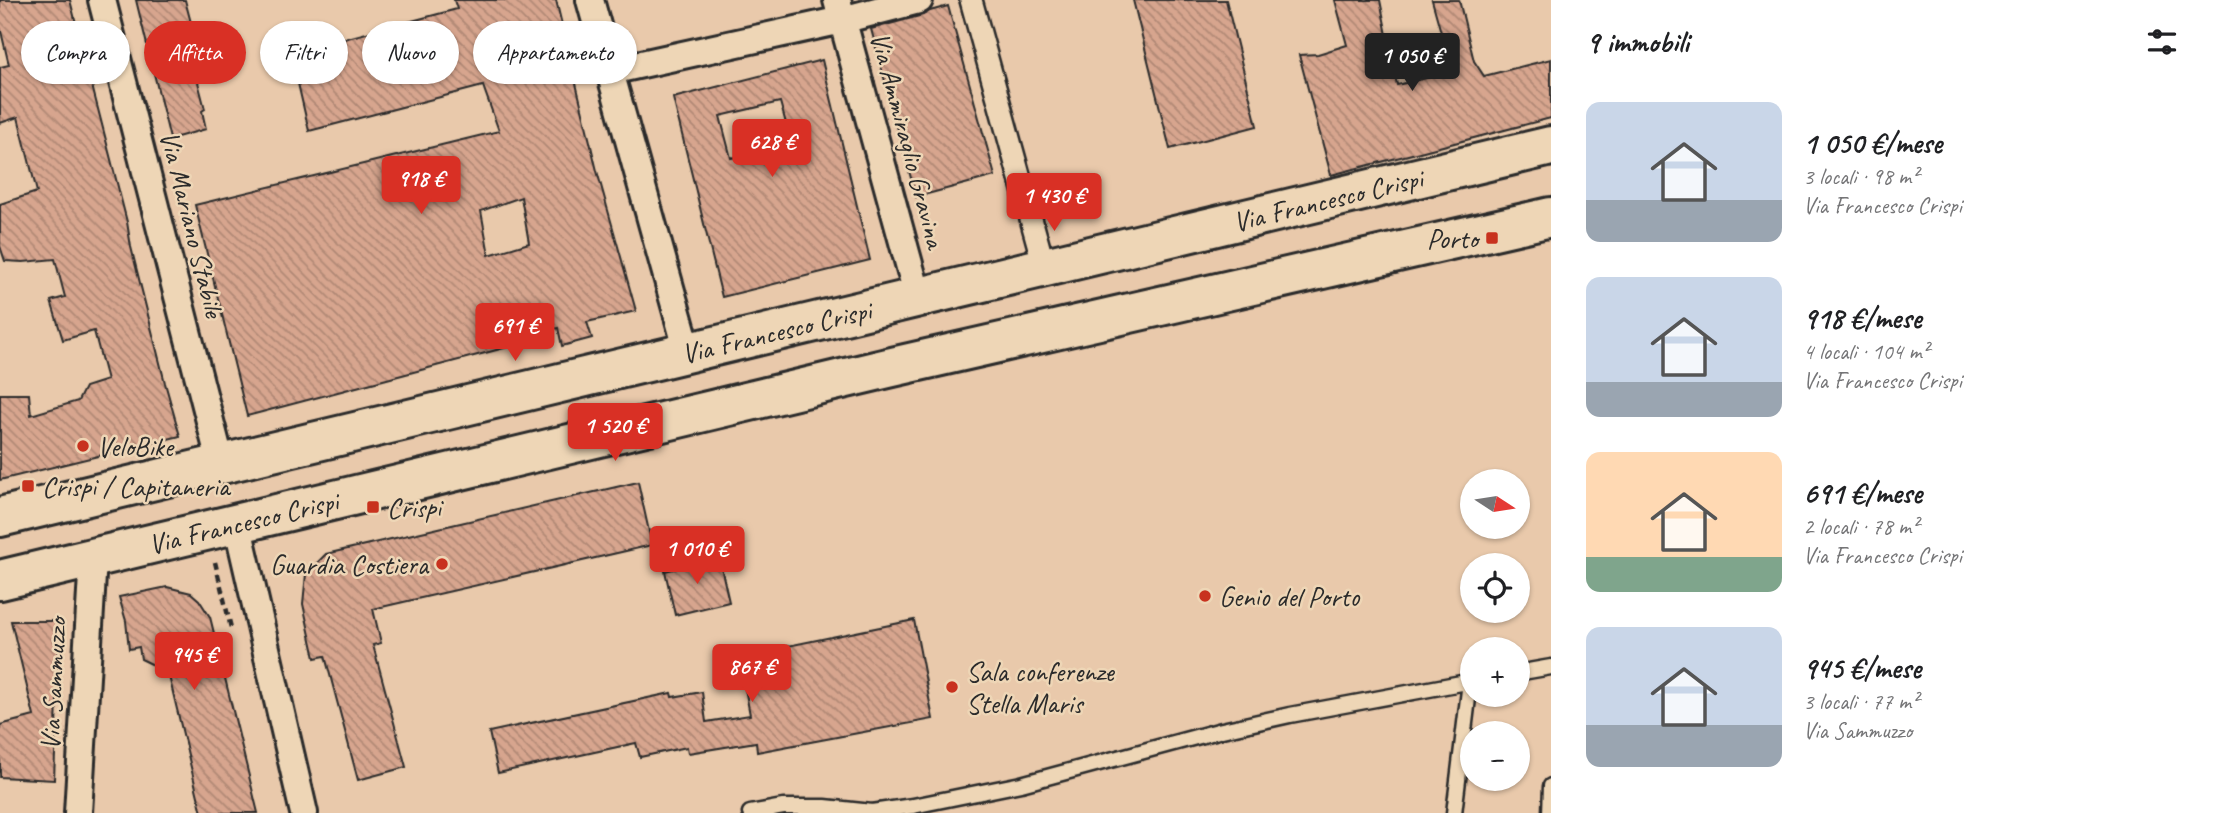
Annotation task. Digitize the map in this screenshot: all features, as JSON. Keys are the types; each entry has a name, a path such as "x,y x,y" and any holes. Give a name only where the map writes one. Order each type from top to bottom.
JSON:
{"main road":[{"name":"Via Francesco Crispi","path":"0,517 1551,146"},
{"name":"Via Francesco Crispi","path":"0,580 888,368 1551,216"}],"street":[{"name":"Via Mariano Stabile","path":"102,0 221,464"},
{"path":"590,0 596,21"},
{"path":"637,64 840,10 919,0"},
{"path":"971,0 1044,267"},
{"name":"Via Ammiraglio Gravina","path":"840,10 918,297"},
{"path":"614,84 688,352"},
{"path":"237,523 304,813"},
{"name":"Via Sammuzzo","path":"78,813 93,558"}],"lane":[{"path":"1530,671 1551,667"},
{"path":"750,813 783,807 825,807 872,812 913,806 1021,785 1249,723 1460,683"},
{"path":"1454,813 1468,707"},
{"path":"1550,813 1551,786"}],"building":[{"path":"0,0 70,0 75,21 21,21 21,84 92,84 180,436 0,480 0,394 29,394 31,415 78,401 85,387 107,380 94,331 63,340 51,301 65,297 55,259 5,261 0,246 0,204 37,192 18,117 0,123 0,67 9,65 0,27"},
{"path":"136,0 185,0 191,21 144,21 144,33"},
{"path":"454,0 556,0 561,21 473,21 473,84 576,84 636,311 587,322 592,338 562,346 558,328 507,340 508,347 247,416 195,205 499,131 483,86 309,131 298,84 348,84 348,38 362,34 362,84 459,84 459,21 412,21 457,9","holes":["521,197 529,243 489,255 481,211"]},
{"path":"1133,0 1226,0 1257,126 1170,149"},
{"path":"1335,0 1380,0 1397,85 1452,72 1432,0 1459,0 1474,61 1484,76 1551,59 1551,118 1331,175 1299,55 1318,54 1347,45"},
{"path":"948,6 995,176 916,197 871,29"},
{"path":"822,60 870,260 722,297 673,98","holes":["780,102 792,145 731,158 720,116"]},
{"path":"157,84 198,84 205,109 202,111 206,129 170,139"},
{"name":"Guardia Costiera","path":"638,482 652,545 373,609 381,643 373,645 406,767 358,780 325,656 315,658 303,604 306,574 326,554"},
{"path":"719,558 729,602 675,615 665,571"},
{"path":"167,587 191,593 210,617 258,813 202,813 168,672 141,659 139,647 129,649 126,621 119,597"},
{"path":"914,620 933,719 757,752 756,742 688,753 687,747 640,757 636,743 498,773 489,732 671,693 672,697 702,692 706,722 750,715 739,656"},
{"path":"11,621 60,621 54,780 0,777 0,725 34,716"}],"place":[{"name":"Porto","path":"1492,238"},
{"name":"VeloBike","path":"83,446"},
{"name":"Crispi / Capitaneria","path":"28,486"},
{"name":"Crispi","path":"373,507"},
{"name":"Guardia Costiera","path":"442,564"},
{"name":"Genio del Porto","path":"1205,596"},
{"name":"Sala conferenze Stella Maris","path":"952,687"}]}
